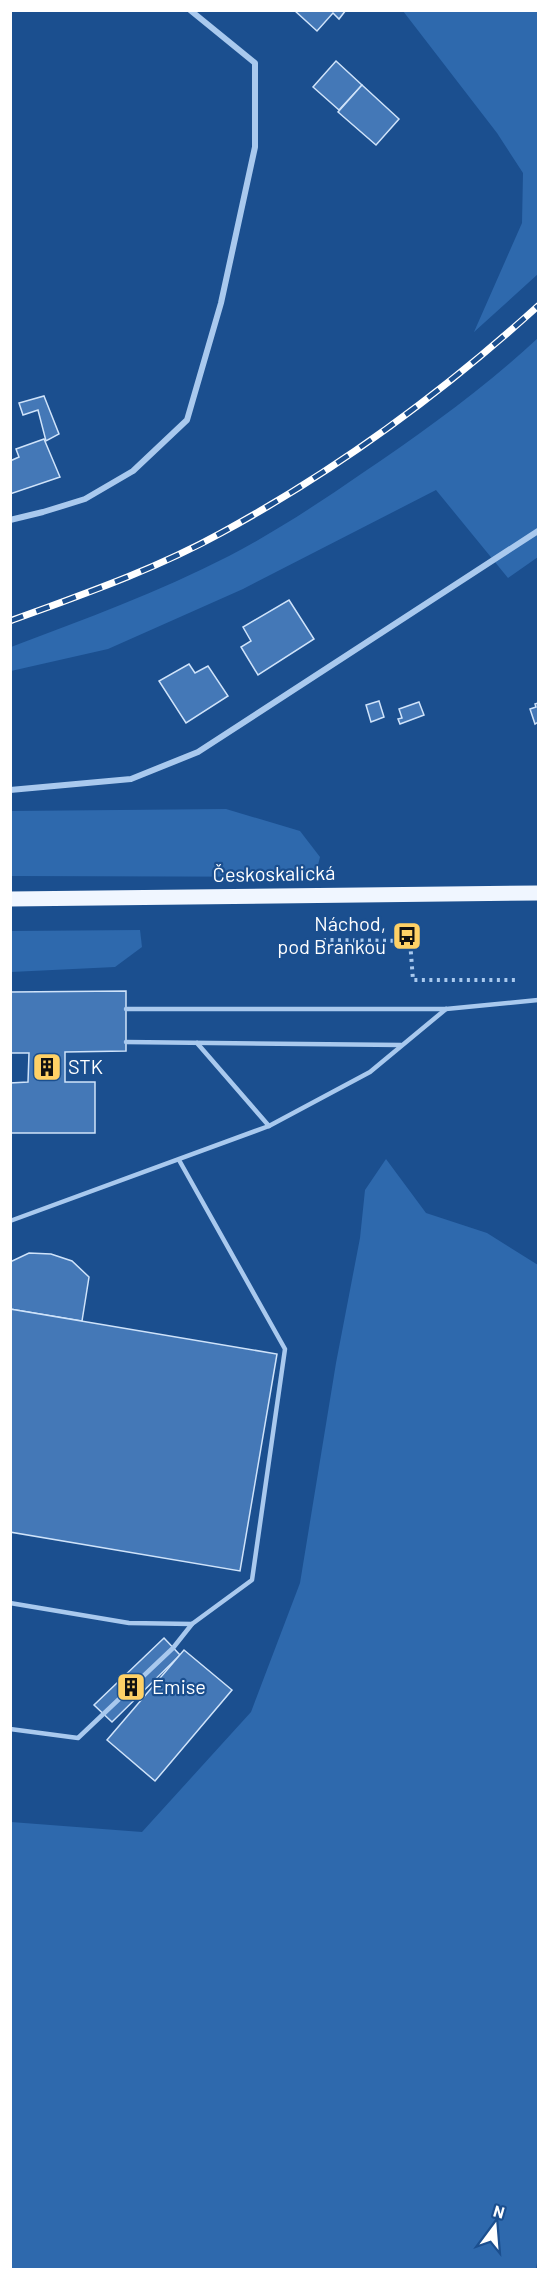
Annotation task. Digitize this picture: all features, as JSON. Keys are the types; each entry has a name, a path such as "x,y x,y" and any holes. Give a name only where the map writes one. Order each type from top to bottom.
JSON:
{"main road":[{"name":"Českoskalická","path":"10,899 538,893"}],"street":[{"path":"10,519 85,499 133,471 187,420 221,303 255,147 255,63 190,10"},
{"path":"10,790 131,779 198,752 538,531"}],"lane":[{"path":"126,1009 446,1009 538,1000"},
{"path":"10,1221 269,1126 370,1072 446,1009"},
{"path":"126,1042 401,1045"},
{"path":"197,1043 269,1126"},
{"path":"10,1729 78,1738 173,1648 192,1624 252,1580 285,1349 179,1160"},
{"path":"10,1603 129,1623 192,1624"}],"path":[{"path":"323,940 410,941 413,980 515,980"}],"shaded area":[{"path":"403,11 538,11 538,274 474,332 522,223 523,173 497,133"},
{"path":"538,338 538,557 508,578 436,490 243,589 108,649 11,671 11,647 176,581 229,556 296,517 430,426 496,375"},
{"path":"226,809 300,831 320,857 315,877 11,876 11,811"},
{"path":"140,930 142,947 115,967 11,972 11,931"},
{"path":"386,1159 426,1213 487,1233 538,1265 538,2257 536,2269 11,2269 11,1822 142,1832 251,1712 300,1583 336,1363 360,1238 365,1190"}],"building":[{"path":"294,10 346,10 339,19 333,13 317,31"},
{"path":"336,61 362,85 339,110 313,87"},
{"path":"362,85 399,119 376,145 338,112"},
{"path":"44,396 59,434 46,441 38,410 23,415 19,403"},
{"path":"44,439 60,477 10,494 10,461 19,457 16,449"},
{"path":"289,600 314,639 258,675 241,647 251,641 243,627"},
{"path":"189,664 195,673 208,666 228,696 186,723 159,681"},
{"path":"379,701 384,717 371,722 366,705"},
{"path":"419,702 424,715 400,724 398,719 402,718 399,709"},
{"path":"538,703 538,722 535,724 530,709 536,707 535,704"},
{"name":"STK","path":"126,991 126,1051 65,1052 65,1082 95,1082 95,1133 10,1133 10,1083 28,1082 29,1053 10,1053 10,992"},
{"path":"29,1253 51,1254 72,1261 89,1277 82,1321 10,1309 10,1262"},
{"path":"10,1309 277,1354 240,1571 10,1532"},
{"name":"Emise","path":"164,1638 180,1655 112,1722 94,1705"},
{"path":"184,1650 232,1690 155,1781 107,1740"}],"railway":[{"path":"10,621 170,559 221,533 305,484 426,400 538,306"}],"place":[{"name":"Náchod, pod Brankou","path":"407,936"},
{"name":"STK","path":"47,1067"},
{"name":"Emise","path":"131,1687"}]}
